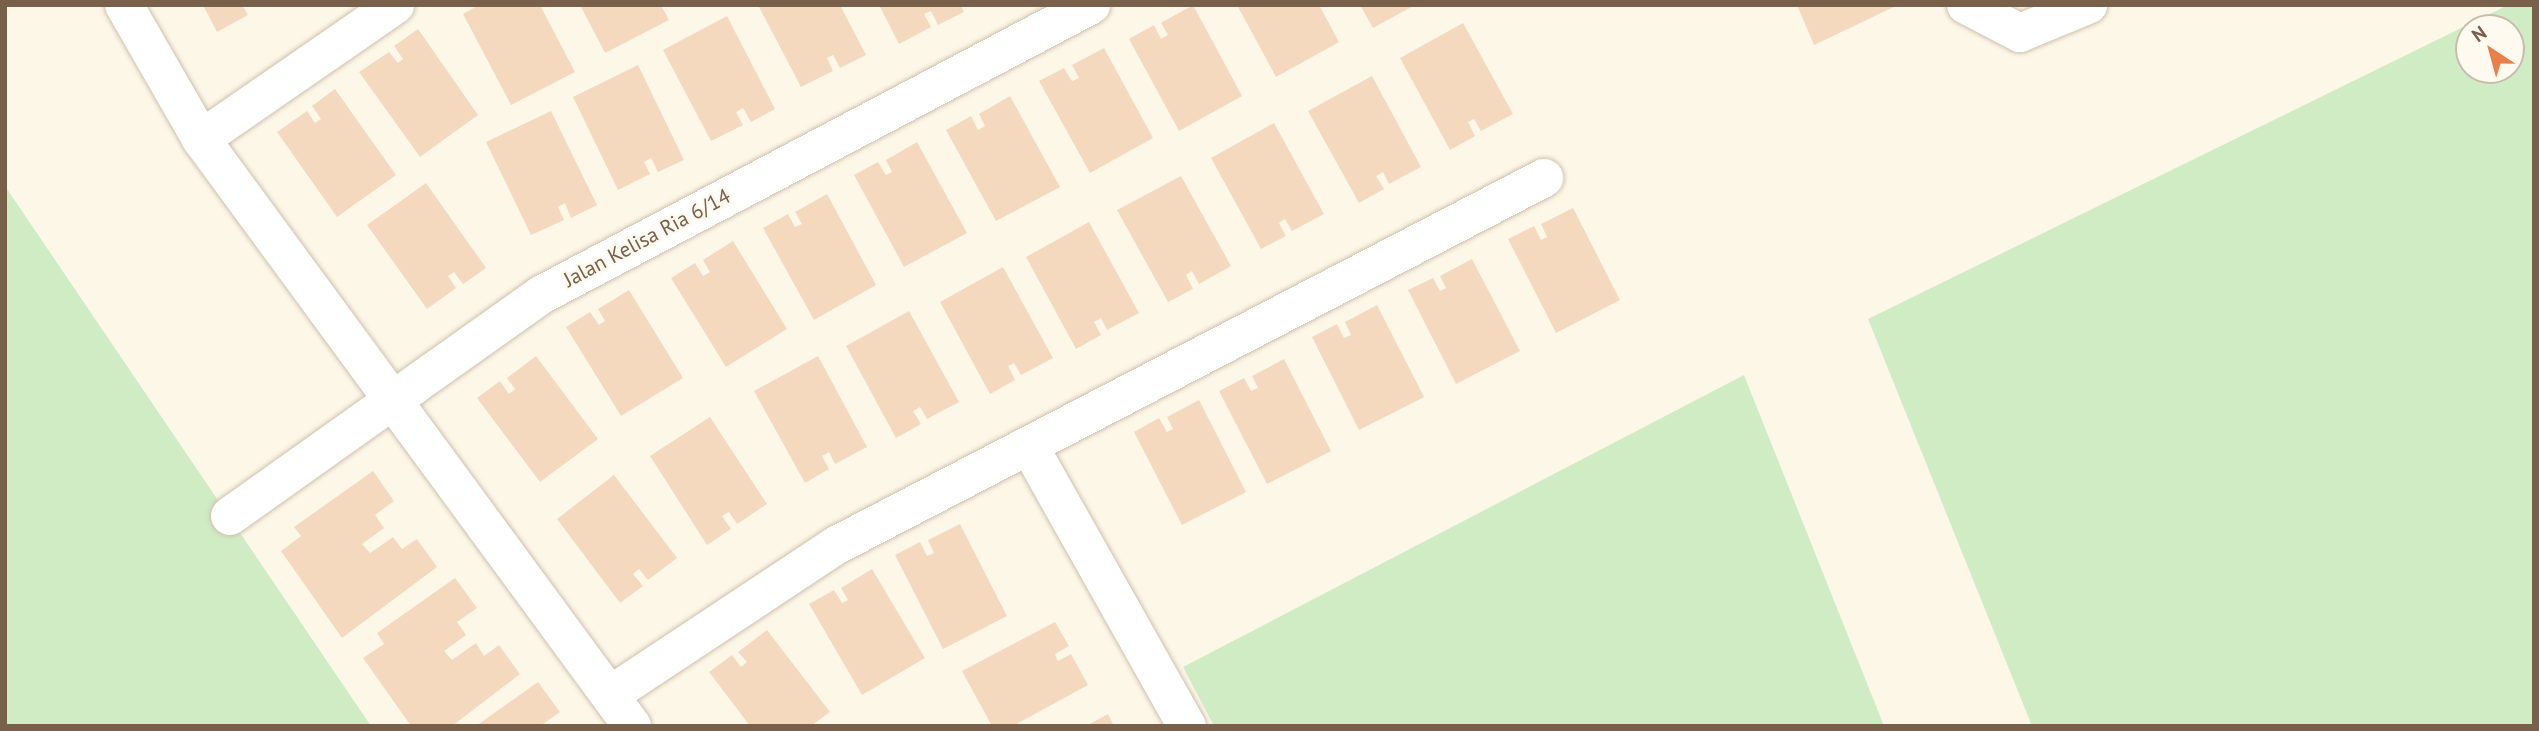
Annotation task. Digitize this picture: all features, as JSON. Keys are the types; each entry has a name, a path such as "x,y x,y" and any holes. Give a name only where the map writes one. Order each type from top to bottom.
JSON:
{"street":[{"path":"124,5 201,139 390,402 632,726"},
{"path":"201,139 395,5"},
{"name":"Jalan Kelisa Ria 6/14","path":"230,516 541,295 1091,5"},
{"path":"1966,5 2020,33 2088,5"},
{"path":"610,695 835,545 1544,178"},
{"path":"1029,446 1187,726"}],"green space":[{"path":"2508,5 2534,5 2534,726 2032,726 1868,319 2455,31 2455,84 2525,84 2525,14 2490,14"},
{"path":"5,186 371,726 5,726"},
{"path":"1744,375 1884,726 1214,726 1183,667"}],"building":[{"path":"203,5 242,5 248,15 217,32"},
{"path":"479,5 540,5 575,72 511,105 463,14"},
{"path":"580,5 661,5 669,20 605,53"},
{"path":"758,5 840,5 866,55 840,68 833,55 827,58 833,71 801,87"},
{"path":"879,5 960,5 964,12 938,25 931,11 924,14 931,27 899,44"},
{"path":"1193,5 1242,96 1179,131 1129,39 1154,25 1161,39 1168,35 1161,23"},
{"path":"1237,5 1319,5 1339,42 1276,77"},
{"path":"1360,5 1415,5 1373,28"},
{"path":"1797,5 1898,5 1814,45"},
{"path":"727,16 775,109 751,122 743,108 736,112 743,125 711,141 663,50"},
{"path":"1463,23 1513,114 1481,131 1474,119 1468,122 1475,136 1450,150 1400,58"},
{"path":"418,29 478,115 420,157 359,72 389,52 398,63 403,59 394,46"},
{"path":"1104,48 1153,138 1090,173 1039,81 1064,68 1072,81 1079,78 1072,65"},
{"path":"638,65 684,160 658,172 651,158 644,162 650,174 618,190 573,97"},
{"path":"1372,76 1421,167 1389,184 1383,172 1376,176 1384,189 1359,203 1308,111"},
{"path":"335,89 396,175 337,217 277,132 307,111 315,123 321,119 312,106"},
{"path":"1010,96 1060,187 996,221 946,130 971,116 978,130 985,126 979,114"},
{"path":"551,111 597,205 571,218 565,203 558,207 564,220 531,235 486,142"},
{"path":"1274,123 1324,214 1292,231 1285,219 1279,223 1286,236 1261,249 1211,158"},
{"path":"917,142 967,233 904,267 854,175 878,162 886,175 892,172 886,160"},
{"path":"1181,176 1231,266 1199,284 1192,271 1186,275 1193,289 1168,302 1117,210"},
{"path":"426,183 486,268 463,284 454,272 448,276 456,288 427,309 367,225"},
{"path":"827,194 876,285 814,320 763,228 788,214 795,227 802,224 795,212"},
{"path":"1573,208 1620,300 1556,333 1508,239 1534,226 1541,240 1547,237 1541,224"},
{"path":"1089,222 1139,313 1107,330 1101,318 1094,322 1101,335 1076,349 1026,257"},
{"path":"733,241 787,329 726,367 671,278 695,263 703,276 710,272 703,260"},
{"path":"1472,259 1520,351 1456,384 1408,290 1433,278 1440,291 1446,288 1440,276"},
{"path":"1003,267 1053,358 1021,375 1014,363 1008,366 1015,380 990,394 940,302"},
{"path":"629,290 683,378 621,416 566,327 590,312 599,325 605,321 598,309"},
{"path":"1377,305 1424,397 1359,430 1312,337 1337,324 1344,338 1351,335 1345,322"},
{"path":"909,311 959,402 927,419 920,407 913,411 921,424 896,438 846,346"},
{"path":"536,356 598,439 540,482 477,398 500,381 509,394 515,389 507,378"},
{"path":"818,356 867,447 835,464 829,452 822,456 829,469 805,483 754,391"},
{"path":"1284,359 1331,451 1267,484 1219,391 1244,378 1251,391 1258,388 1252,376"},
{"path":"1199,400 1246,492 1182,525 1134,432 1159,418 1167,432 1173,429 1167,417"},
{"path":"710,417 767,504 737,524 729,512 722,516 731,529 707,545 650,456"},
{"path":"373,471 394,501 375,515 384,528 362,544 370,553 393,537 402,549 417,539 437,567 342,638 281,551 301,536 294,527"},
{"path":"614,475 677,558 648,580 639,569 633,574 643,586 620,603 557,519"},
{"path":"960,524 1007,616 943,649 895,555 920,542 927,556 934,553 928,540"},
{"path":"872,569 925,658 862,695 809,604 834,590 842,603 848,600 841,588"},
{"path":"455,578 477,608 457,622 466,635 444,651 452,660 476,643 484,656 499,645 520,674 452,726 411,726 363,658 384,644 377,633"},
{"path":"1055,622 1069,646 1055,654 1058,661 1071,654 1088,685 1013,726 992,726 962,671"},
{"path":"767,630 830,712 811,726 750,726 709,672 732,655 741,667 747,662 738,652"},
{"path":"538,682 560,712 540,726 476,726"},
{"path":"1108,714 1114,726 1086,726"}]}
